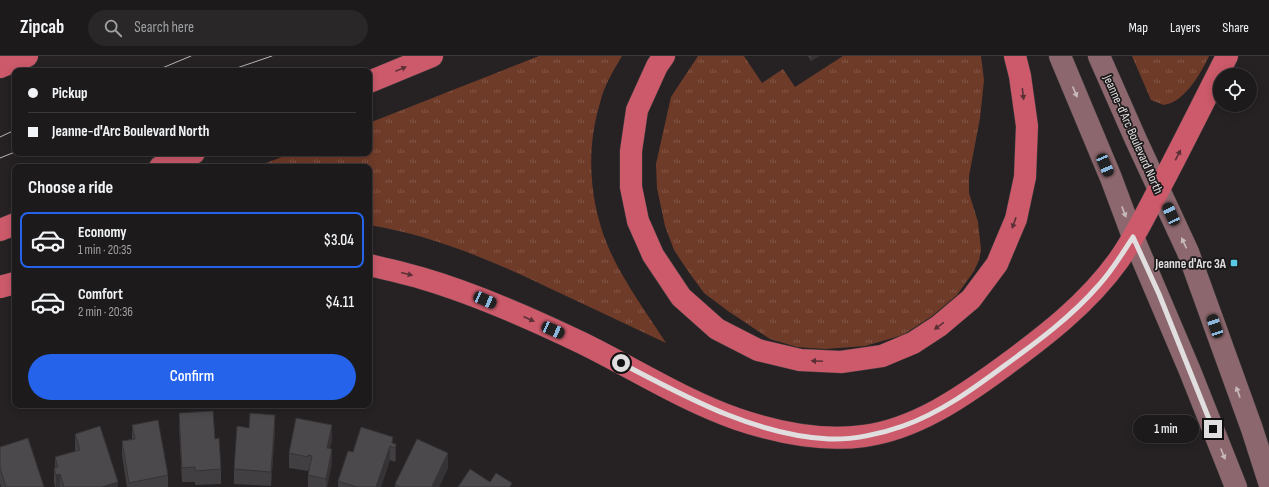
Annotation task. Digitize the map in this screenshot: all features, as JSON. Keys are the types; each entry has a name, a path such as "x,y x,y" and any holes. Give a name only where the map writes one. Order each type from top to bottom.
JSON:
{"highway":[{"path":"0,67 27,56"},
{"path":"372,81 432,56"},
{"path":"664,56 657,66 637,110 631,151 631,187 638,221 653,255 681,297 717,329 758,350 800,360 841,362 882,356 913,343 939,326 971,299 998,264 1016,219 1025,177 1027,126 1020,76 1015,56"},
{"path":"372,266 421,278 485,300 580,342 688,398 736,419 787,434 830,439 867,436 903,426 935,411 976,387 1068,316 1098,286 1118,261 1133,237 1177,157 1227,56"},
{"path":"167,164 187,156"},
{"path":"0,230 12,225"},
{"path":"0,287 12,284"}],"main road":[{"path":"1060,56 1236,487"},
{"name":"Jeanne-d'Arc Boulevard North","path":"1099,56 1188,252 1252,428 1269,482"}],"green space":[{"path":"539,56 622,56 604,91 596,120 591,156 593,192 601,227 612,256 634,295 666,343 515,272 468,252 419,236 372,226 372,164 264,164 284,156 372,156 372,122"},
{"path":"698,56 744,56 762,83 783,69 795,87 843,56 981,56 984,80 980,118 969,176 969,193 978,222 981,250 979,260 974,271 957,295 932,316 903,335 865,346 825,349 797,347 770,339 704,293 674,250 665,226 657,188 656,164 671,97"},
{"path":"1132,56 1209,56 1191,87 1175,101 1164,105 1151,100"}],"building":[{"path":"213,411 215,439 219,438 221,469 195,471 195,467 182,468 179,413"},
{"path":"250,413 275,415 271,472 234,469 237,426 249,428"},
{"path":"296,418 332,425 327,448 332,449 326,479 308,475 312,456 308,455 308,457 289,453"},
{"path":"158,420 168,475 129,483 122,441 135,439 132,425"},
{"path":"100,426 118,482 102,487 64,487 60,474 56,475 54,468 58,467 55,457 80,450 75,434"},
{"path":"361,427 393,437 392,443 396,444 395,448 390,446 376,487 357,487 338,481 348,451 353,452"},
{"path":"28,438 44,487 6,487 0,468 0,447"},
{"path":"417,439 448,453 432,486 435,487 400,487 395,484"},
{"path":"470,469 490,482 496,473 512,483 510,487 458,487"}],"tram line":[{"path":"162,68 191,56"},
{"path":"237,68 272,56"},
{"path":"0,137 12,131"},
{"path":"0,158 12,153"}],"place":[{"name":"Jeanne d'Arc 3A","path":"1234,263"}],"route":[{"path":"621,363 688,398 736,419 787,434 830,439 867,436 903,426 935,411 976,387 1031,346 1068,316 1098,286 1118,261 1133,237 1159,294 1213,429"}]}
